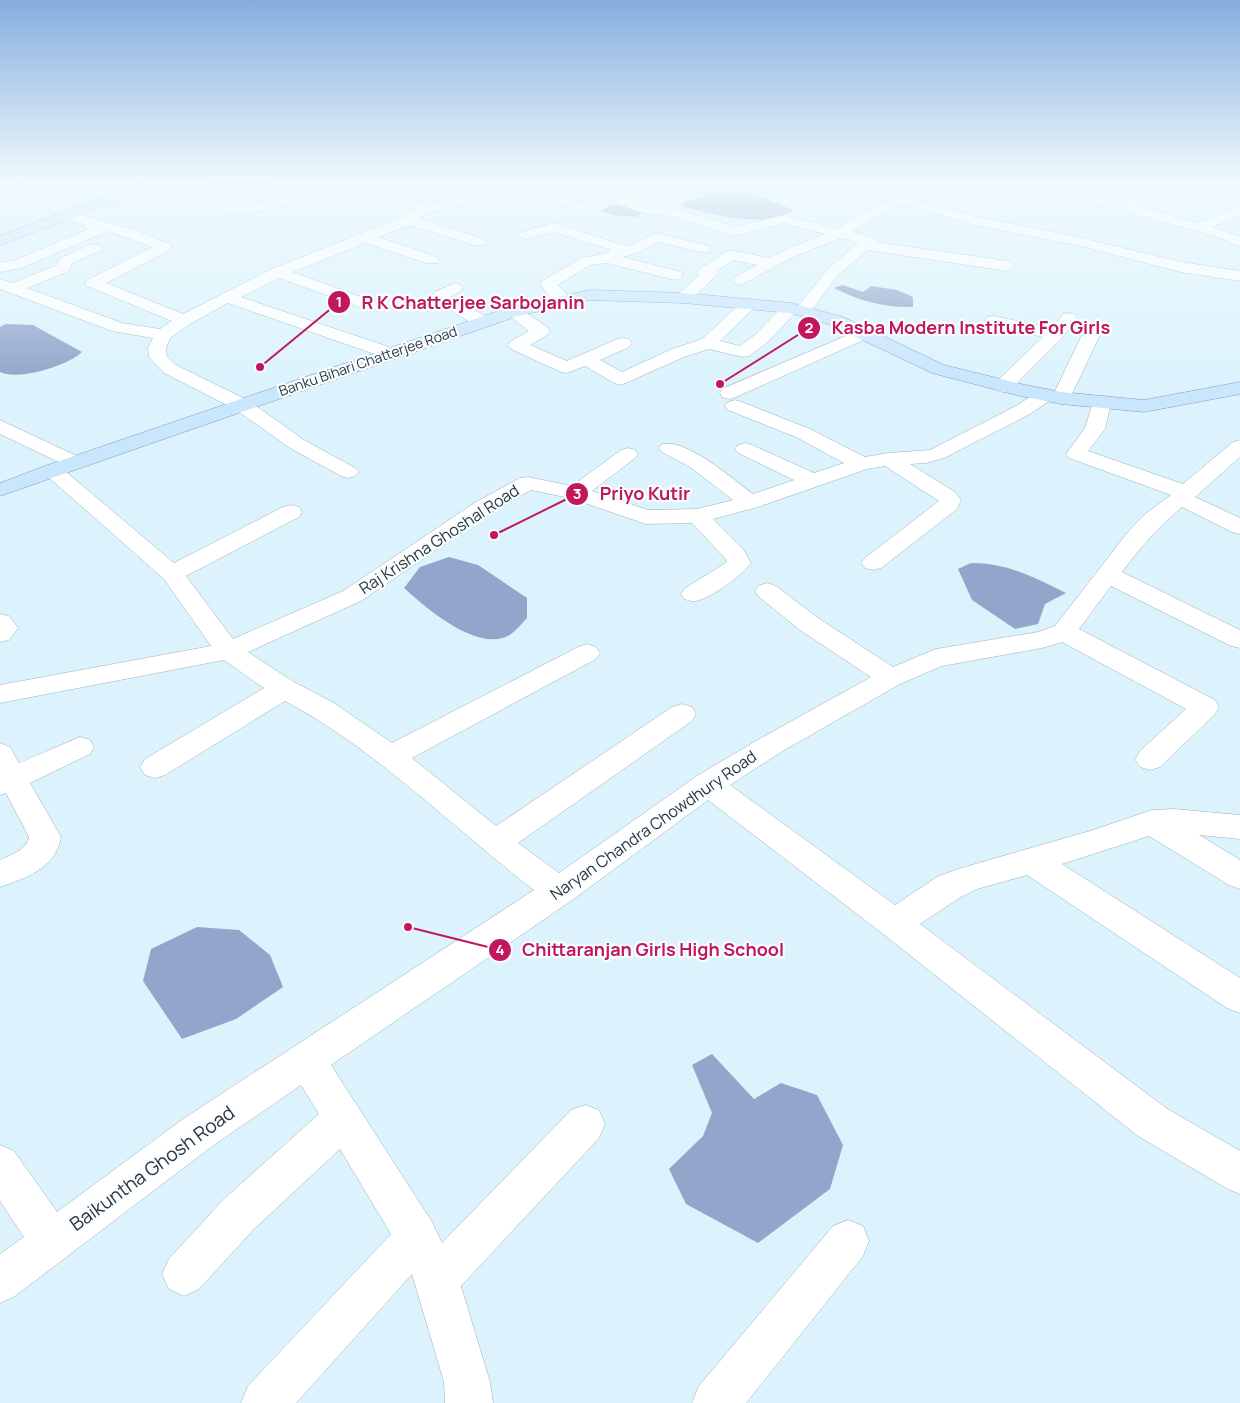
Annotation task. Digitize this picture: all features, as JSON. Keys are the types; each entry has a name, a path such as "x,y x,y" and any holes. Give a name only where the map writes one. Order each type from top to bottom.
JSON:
{"main road":[{"name":"Banku Bihari Chatterjee Road","path":"3,486 76,463 388,353 513,312 564,300 600,295 683,298 796,309 837,321 928,365 1003,386 1054,397 1101,403 1154,405 1240,388"}],"street":[{"path":"0,267 16,265 58,247"},
{"path":"6,290 64,268 65,261 96,247"},
{"path":"164,247 93,283 184,320"},
{"path":"341,247 277,272 226,297 184,320 163,335 157,348 158,357 162,363 242,405 297,444 348,472"},
{"path":"394,247 432,260"},
{"path":"617,247 625,250"},
{"path":"564,300 548,286 550,281 586,261 607,258 625,250 638,247"},
{"path":"646,268 680,247"},
{"path":"699,247 705,249"},
{"path":"683,298 710,274 705,272 730,255 772,256 790,253 804,247"},
{"path":"708,343 743,352 796,309 833,272 862,247"},
{"path":"882,247 1007,266"},
{"path":"1104,247 1181,267 1240,276"},
{"path":"741,280 772,256"},
{"path":"607,258 675,275"},
{"path":"277,272 371,306"},
{"path":"455,288 441,295 440,298 483,322"},
{"path":"6,290 118,327 163,335"},
{"path":"226,297 388,353"},
{"path":"587,360 621,379 678,353 708,343 749,304"},
{"path":"513,312 540,331 517,345 567,368 623,343"},
{"path":"1003,386 1056,334 1069,318"},
{"path":"993,321 1056,334"},
{"path":"862,334 732,400 862,464"},
{"path":"1054,397 1090,335"},
{"name":"Raj Krishna Ghoshal Road","path":"0,694 228,651 352,596 484,507 522,485 535,484 576,493 646,517 698,516 750,502 862,464 926,457 937,454 1023,410 1054,397"},
{"path":"1101,403 1095,429 1076,454 1184,496 1240,527"},
{"path":"0,426 76,463"},
{"path":"1150,760 1205,707 1064,632 1152,520 1184,496 1240,446"},
{"path":"670,448 697,463 750,502"},
{"path":"745,450 812,480"},
{"path":"576,493 628,454"},
{"path":"873,563 949,504 950,500 888,460"},
{"path":"52,470 172,574 228,651 284,689 324,710 391,757 495,842 559,891"},
{"path":"172,574 291,512"},
{"path":"693,594 736,567 739,563 735,554 698,516"},
{"path":"1108,575 1240,640"},
{"path":"767,591 809,624 891,678"},
{"path":"0,622 5,628 0,634"},
{"name":"Naryan Chandra Chowdhury Road","path":"307,1060 559,891 708,784 771,745 891,678 936,658 1042,640 1064,632"},
{"path":"391,757 587,653"},
{"path":"155,767 284,689"},
{"path":"495,842 682,714"},
{"path":"0,874 36,856 45,844 45,838 4,772 80,747"},
{"path":"708,784 894,923 1152,1122 1240,1174"},
{"path":"894,923 949,887 969,878 1093,843 1152,822 1240,827"},
{"path":"1152,822 1240,876"},
{"path":"1030,860 1240,997"},
{"path":"307,1060 417,1238 437,1280 467,1382 469,1403"},
{"name":"Baikuntha Ghosh Road","path":"0,1281 197,1133 307,1060"},
{"path":"184,1274 238,1215 343,1119"},
{"path":"437,1280 586,1124"},
{"path":"0,1165 52,1241"},
{"path":"265,1403 317,1344 417,1238"},
{"path":"716,1403 848,1241"}],"water":[{"path":"843,285 863,292 871,286 897,290 913,297 913,307 872,303 834,288"},
{"path":"6,324 33,325 82,352 65,362 42,371 18,375 0,372 0,327"},
{"path":"449,557 478,565 527,598 527,618 511,634 498,639 484,638 469,634 439,617 404,588 420,567"},
{"path":"971,563 1009,568 1031,576 1066,593 1045,604 1038,624 1015,629 972,600 958,569"},
{"path":"197,927 239,930 270,955 283,987 236,1019 182,1039 143,981 151,949"},
{"path":"712,1054 754,1099 781,1083 817,1095 843,1145 830,1189 758,1243 686,1204 669,1169 703,1136 712,1113 692,1065"}],"place":[{"name":"R K Chatterjee Sarbojanin","path":"260,367"},
{"name":"Kasba Modern Institute For Girls","path":"720,384"},
{"name":"Priyo Kutir","path":"494,535"},
{"name":"Chittaranjan Girls High School","path":"408,927"}]}
